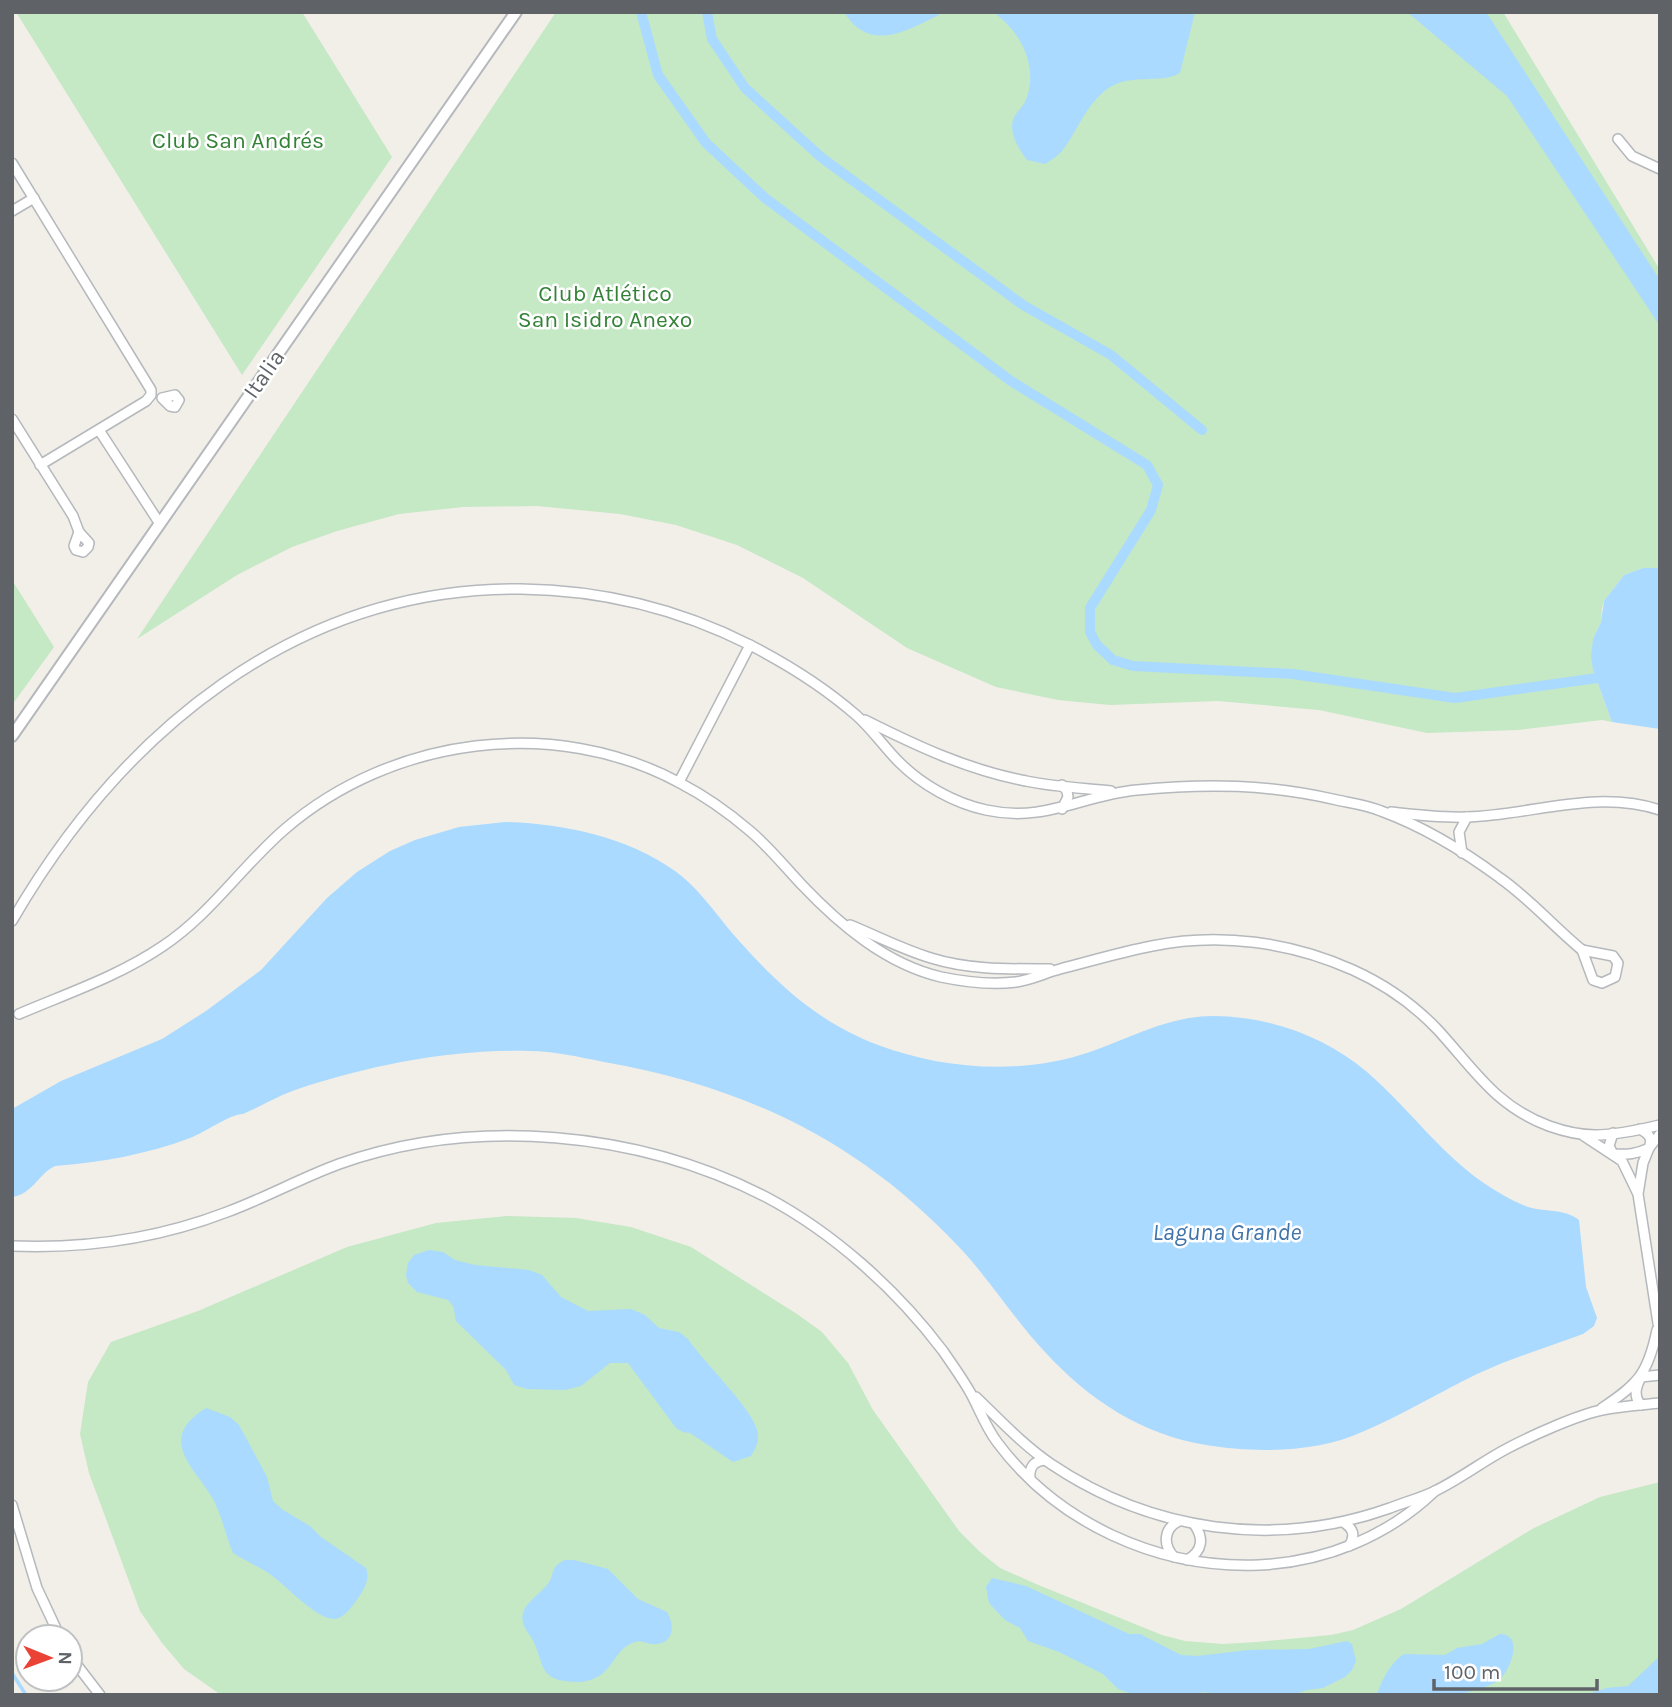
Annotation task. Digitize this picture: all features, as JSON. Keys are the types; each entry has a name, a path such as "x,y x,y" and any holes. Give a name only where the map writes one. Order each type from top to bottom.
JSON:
{"street":[{"name":"Italia","path":"12,736 516,12"},
{"path":"1618,139 1632,156 1660,169"},
{"path":"12,163 150,386 150,395 146,401 40,465"},
{"path":"12,211 34,198"},
{"path":"150,395 162,398"},
{"path":"12,419 73,516 79,532"},
{"path":"99,430 160,524"},
{"path":"12,921 49,862 118,775 188,709 226,680 288,642 331,624 423,597 501,589 545,590 582,593 654,608 750,645 804,677 858,717 939,756 997,775 1029,782 1117,792"},
{"path":"679,782 750,645"},
{"path":"858,717 901,765 930,787 967,805 988,811 1037,813 1062,809 1117,792 1186,786 1254,786 1300,792 1381,811 1467,817 1589,801 1614,801 1660,810"},
{"path":"15,1016 103,980 164,946 209,908 261,849 323,800 391,766 444,750 501,744 542,745 606,755 642,766 679,782 750,831 806,889 866,942 912,968 938,976 991,983 1018,982 1146,947 1211,939 1287,947 1355,971 1385,987 1436,1027 1485,1086 1509,1106 1536,1121 1580,1134 1596,1135 1660,1125"},
{"path":"901,765 903,750 913,744"},
{"path":"1062,785 1069,797 1062,809"},
{"path":"1381,811 1462,853 1524,896 1582,950 1593,980 1602,983 1615,977 1618,963 1613,956 1582,950"},
{"path":"1462,853 1459,832 1467,817"},
{"path":"842,922 931,958 980,967 1058,969"},
{"path":"1638,1194 1640,1175 1651,1142 1648,1133 1640,1129"},
{"path":"1613,1133 1609,1146 1629,1171 1638,1194 1658,1333 1636,1387 1636,1395 1641,1405"},
{"path":"1580,1134 1614,1154 1639,1153 1649,1148 1660,1134"},
{"path":"12,1246 79,1246 160,1235 230,1211 341,1163 404,1146 439,1140 507,1135 554,1138 610,1145 675,1161 765,1197 850,1254 919,1322 970,1391 995,1439 1030,1478 1070,1511 1126,1542 1174,1558 1246,1565 1303,1560 1349,1546 1400,1521 1435,1491 1511,1447 1599,1410 1641,1377 1660,1375"},
{"path":"1647,1256 1660,1254"},
{"path":"970,1391 1045,1460 1104,1494 1179,1521 1236,1530 1294,1530 1343,1522 1435,1491"},
{"path":"1599,1410 1660,1403"},
{"path":"1030,1478 1031,1467 1036,1462 1045,1460"},
{"path":"12,1505 37,1588 53,1623"},
{"path":"1174,1558 1166,1538 1167,1531 1179,1521"},
{"path":"1343,1522 1353,1533 1349,1546"},
{"path":"1187,1560 1194,1556 1202,1542 1194,1524"},
{"path":"84,1674 100,1695"}],"green space":[{"name":"Club San Andrés","path":"16,12 302,12 392,157 242,375"},
{"name":"Club Atlético San Isidro Anexo","path":"556,12 1503,12 1660,270 1660,568 1643,568 1624,575 1604,601 1601,622 1593,639 1593,670 1612,722 1602,720 1518,730 1427,733 1319,710 1218,701 1110,705 1058,700 996,687 907,648 803,578 737,545 676,525 620,514 537,506 463,507 399,514 337,531 292,547 237,575 137,639"},
{"path":"12,580 54,647 12,705"},
{"path":"507,1216 576,1218 631,1227 691,1247 822,1332 848,1363 873,1410 959,1531 1000,1568 1162,1635 1185,1641 1223,1644 1257,1642 1331,1635 1353,1630 1401,1609 1534,1528 1600,1497 1660,1482 1660,1695 221,1695 184,1669 140,1611 89,1473 80,1434 88,1382 111,1342 198,1311 347,1247 436,1223"}],"water":[{"path":"844,12 945,12 905,31 879,36 866,33"},
{"path":"993,12 1195,12 1180,73 1163,78 1126,81 1107,89 1087,111 1062,151 1045,164 1027,160 1014,136 1013,120 1025,102 1029,89 1029,64 1012,29"},
{"path":"1407,12 1486,12 1660,280 1660,326 1507,96"},
{"path":"1643,568 1660,568 1660,729 1612,722 1593,670 1591,656 1604,601 1624,575"},
{"name":"Laguna Grande","path":"505,822 572,829 593,834 656,859 691,885 749,952 782,985 817,1013 856,1036 930,1060 984,1066 1038,1064 1090,1052 1165,1024 1213,1016 1275,1024 1314,1038 1351,1059 1367,1072 1475,1177 1527,1207 1562,1212 1579,1220 1586,1287 1597,1318 1594,1326 1583,1334 1477,1374 1344,1439 1306,1447 1265,1450 1225,1448 1182,1440 1138,1424 1079,1385 1034,1339 959,1247 921,1210 840,1148 797,1124 705,1087 656,1073 548,1052 500,1051 441,1056 326,1080 291,1091 174,1144 123,1157 55,1166 25,1192 12,1197 12,1109 61,1081 162,1039 206,1011 261,970 327,898 357,872 390,851 415,840 459,827"},
{"path":"429,1250 443,1252 455,1260 475,1265 529,1270 542,1275 561,1297 588,1311 631,1309 645,1315 659,1328 679,1332 737,1397 753,1420 758,1437 751,1456 733,1462 690,1433 676,1428 628,1363 610,1363 581,1386 565,1390 527,1389 514,1385 506,1370 456,1321 453,1306 448,1300 417,1292 408,1283 408,1263 414,1255"},
{"path":"206,1408 230,1417 239,1425 267,1477 273,1501 366,1568 365,1587 351,1608 341,1617 334,1619 318,1613 267,1572 233,1553 214,1501 190,1466 181,1443 183,1432 191,1420"},
{"path":"565,1560 608,1569 638,1599 667,1612 672,1629 668,1639 658,1644 639,1641 627,1645 605,1671 588,1681 564,1681 550,1676 522,1618 530,1602 550,1581 557,1565"},
{"path":"992,1578 1026,1586 1129,1634 1140,1634 1181,1655 1309,1649 1347,1641 1352,1644 1356,1661 1345,1677 1323,1688 1292,1695 1225,1695 1204,1692 1189,1695 1132,1694 1118,1689 1103,1674 1059,1652 1028,1641 1020,1628 1005,1620 989,1603 986,1587"},
{"path":"1500,1634 1512,1640 1513,1653 1508,1669 1495,1683 1455,1695 1377,1695 1387,1672 1404,1654 1445,1655 1457,1648 1482,1644"},
{"path":"1660,1656 1660,1695 1584,1695 1607,1688 1628,1686"}],"waterway":[{"path":"641,12 658,75 706,143 765,198 1011,381 1147,465 1158,485 1151,510 1090,608 1090,632 1097,645 1113,660 1133,666 1293,674 1455,698 1597,678"},
{"path":"707,12 712,39 745,88 822,158 1023,305 1111,355 1202,430"},
{"path":"12,1673 26,1695"}]}
